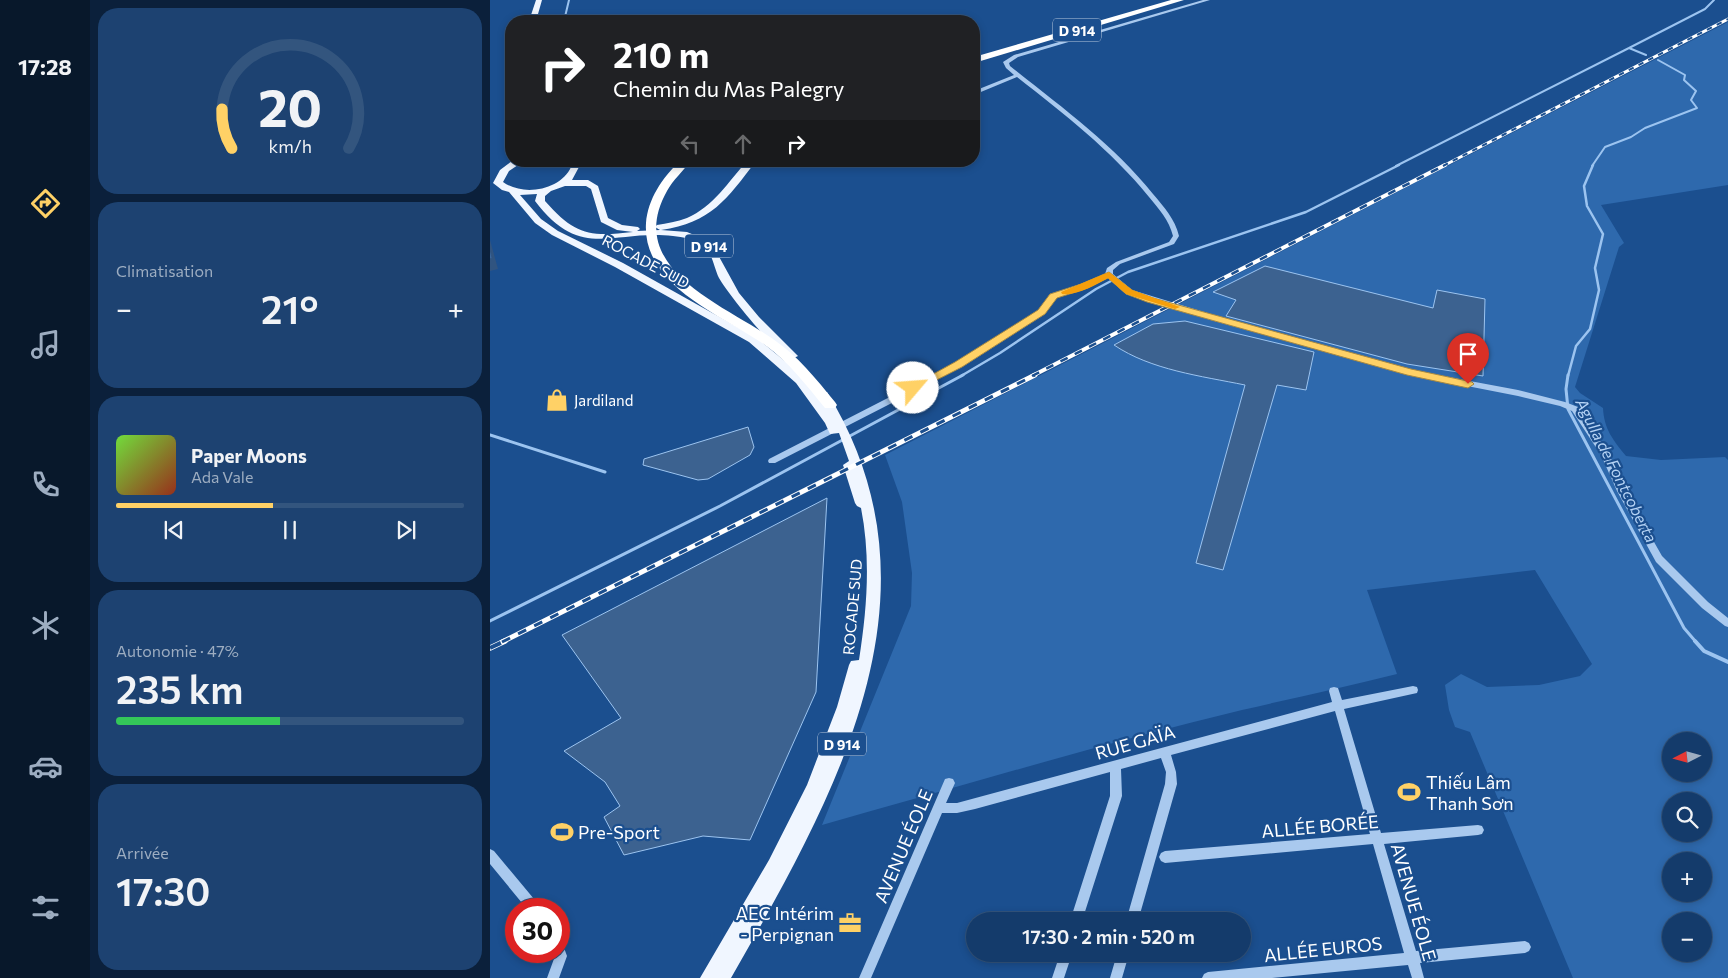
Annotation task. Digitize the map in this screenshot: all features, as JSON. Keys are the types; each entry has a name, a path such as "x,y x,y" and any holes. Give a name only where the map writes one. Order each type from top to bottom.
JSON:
{"highway":[{"name":"D 914","path":"980,54 1164,0"},
{"name":"D 914","path":"980,58 1180,0"},
{"name":"D 914","path":"648,218 649,198 660,181 673,167"},
{"name":"D 914","path":"681,167 667,182 648,218 642,234 650,247 663,266 679,283 694,296 768,342 783,354 830,405"},
{"name":"D 914","path":"650,247 655,269 669,284 708,314"}],"main road":[{"path":"534,15 539,0"},
{"path":"541,15 545,0"},
{"path":"508,167 494,178 508,190"},
{"path":"490,190 530,193 548,189 561,184 573,174 575,167"},
{"name":"D 914","path":"573,174 596,182 603,187 612,218 631,225 659,224 684,219 702,210 740,167"},
{"name":"D 914","path":"561,184 588,183 595,188 604,220 612,225 632,229 667,227 687,222 706,213 747,167"},
{"name":"ROCADE SUD","path":"548,189 541,195 540,201 548,212 566,228 581,234 594,237 615,237 673,233 687,235 708,244 734,294 808,373 830,405 845,455 860,486 873,541 874,582 864,666 855,706 838,754 803,831 720,978"},
{"name":"ROCADE SUD","path":"508,190 538,221 555,233 753,340 771,353 800,380 834,420"},
{"name":"ROCADE SUD","path":"709,978 795,826 829,752 845,705 856,666 867,582 866,542 860,486"}],"street":[{"path":"1208,0 1008,59 1006,64 1083,128 1140,179 1174,224 1176,236 1172,243 1118,263 1109,269 1110,276 1129,292 1150,300 1402,370 1518,393 1575,408 1605,454 1621,491 1659,559 1705,605 1728,623"},
{"path":"980,91 1018,75"},
{"path":"772,461 958,365 1042,312 1054,296 1110,276"},
{"path":"1338,705 1413,690"},
{"name":"AVENUE ÉOLE","path":"1334,691 1418,978"},
{"name":"RUE GAÏA","path":"940,808 957,808 975,804 1338,705"},
{"path":"1134,912 1170,784 1171,772 1165,752"},
{"path":"1079,912 1116,796 1115,766"},
{"name":"AVENUE ÉOLE","path":"865,978 940,808 949,783"},
{"name":"ALLÉE BORÉE","path":"1165,857 1478,830"},
{"path":"490,855 526,898"},
{"name":"ALLÉE EUROS","path":"1208,978 1525,947"},
{"path":"1058,978 1063,962"},
{"path":"1116,978 1121,962"},
{"path":"553,978 558,963"}],"shaded area":[{"path":"1728,22 1728,185 1601,205 1624,243 1619,247 1575,387 1580,393 1603,408 1605,422 1610,434 1626,456 1661,460 1725,457 1728,460 1728,978 1573,978 1470,732 1455,727 1449,710 1445,685 1461,674 1487,687 1539,685 1580,676 1592,664 1535,570 1367,590 1397,674 1136,737 822,825 911,606 912,573 902,502 885,455"},
{"path":"1265,266 1433,308 1437,290 1485,299 1483,376 1407,364 1226,316 1236,300 1213,292"},
{"path":"1185,321 1314,352 1306,390 1277,385 1223,570 1196,563 1245,385 1160,366 1128,354 1114,345 1153,324"},
{"path":"748,427 754,447 750,455 708,479 698,480 643,465 644,459"},
{"path":"827,498 816,692 750,840 703,836 624,855 604,817 620,806 605,782 564,751 621,718 562,635"}],"waterway":[{"path":"565,15 569,0"},
{"name":"Agulla de Fontcoberta","path":"1629,48 1705,9 1714,0"},
{"path":"1396,166 1629,48"},
{"name":"Agulla de Fontcoberta","path":"1629,48 1646,55"},
{"name":"Agulla de Fontcoberta","path":"1592,166 1605,147 1631,137 1645,128 1697,108 1691,100 1696,91 1684,80 1685,75 1658,60"},
{"path":"961,376 1000,353 1096,289 1128,272 1306,212 1399,165"},
{"name":"Agulla de Fontcoberta","path":"1568,376 1576,346 1590,329 1599,290 1595,268 1603,234 1587,206 1584,186 1593,165"},
{"path":"490,621 720,506 963,375"},
{"name":"Agulla de Fontcoberta","path":"1568,375 1566,389 1568,409 1684,628 1696,642"},
{"path":"490,435 605,472"},
{"name":"Agulla de Fontcoberta","path":"1695,641 1704,651 1728,662"}],"railway":[{"path":"1443,166 1728,19"},
{"path":"1032,376 1445,165"},
{"path":"502,642 1035,375"},
{"path":"490,648 505,641"}],"slow traffic":[{"path":"1066,292 1109,274 1129,292 1175,307"}],"place":[{"name":"Jardiland","path":"557,400"},
{"name":"Thiếu Lâm Thanh Sơn","path":"1409,792"},
{"name":"Pre-Sport","path":"562,832"},
{"name":"AEC Intérim - Perpignan","path":"850,923"}],"route":[{"path":"913,388 958,365 1042,312 1047,302 1054,296 1084,286 1109,274 1129,292 1150,300 1411,372 1468,384"}]}
